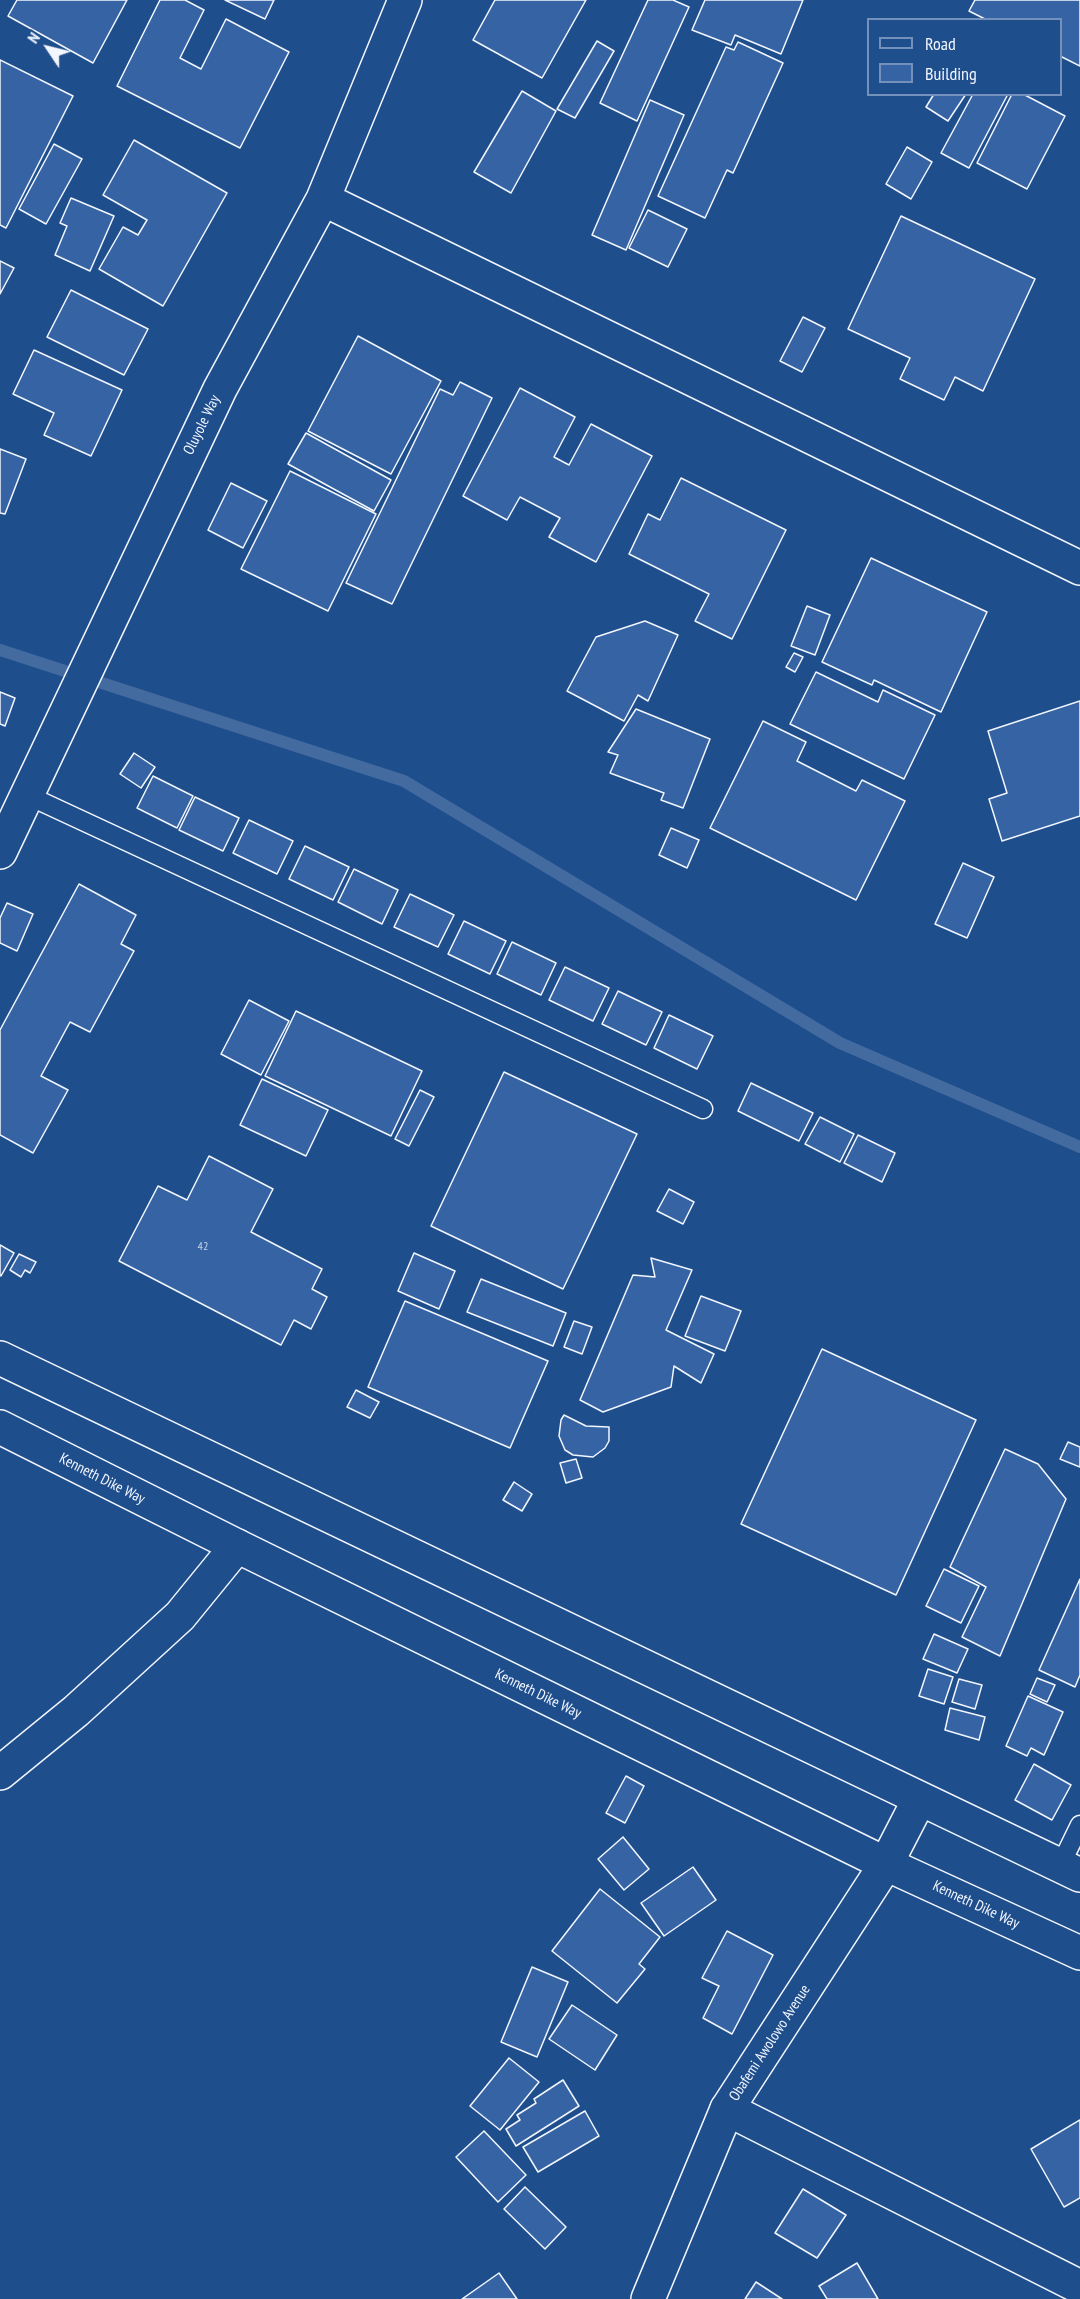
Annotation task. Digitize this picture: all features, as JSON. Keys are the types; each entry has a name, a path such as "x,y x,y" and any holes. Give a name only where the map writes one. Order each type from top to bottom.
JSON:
{"main road":[{"name":"Oluyole Way","path":"0,852 220,389 323,199 405,0"},
{"path":"323,199 1080,568"},
{"path":"0,1358 919,1800 1070,1870"},
{"name":"Kenneth Dike Way","path":"0,1427 237,1546 886,1864 1080,1953"},
{"path":"0,1773 76,1711 180,1616 237,1546"},
{"name":"Obafemi Awolowo Avenue","path":"648,2299 727,2109 886,1864 919,1800"},
{"path":"727,2109 1080,2287"}],"lane":[{"path":"27,795 703,1109"},
{"path":"1070,1870 1080,1826"}],"building":[{"path":"17,0 127,0 93,63 8,16"},
{"path":"160,0 185,0 204,10 180,58 201,69 226,19 289,52 240,148 117,86"},
{"path":"225,0 274,0 265,19"},
{"path":"495,0 586,0 542,78 473,40"},
{"path":"648,0 673,0 689,7 637,121 600,103"},
{"path":"705,0 803,0 781,54 735,35 731,45 692,30"},
{"path":"975,0 1080,0 1080,66 1062,57 1062,18 983,18 969,11"},
{"path":"597,41 614,51 575,118 557,109"},
{"path":"738,42 783,63 733,173 727,170 705,218 658,196 726,47 734,50"},
{"path":"0,60 73,96 6,228 0,225"},
{"path":"522,91 556,111 511,193 474,172"},
{"path":"933,96 965,96 948,121 926,107"},
{"path":"972,96 1007,96 969,168 941,153"},
{"path":"1011,96 1027,96 1065,116 1027,189 977,163"},
{"path":"650,100 684,115 626,250 592,235"},
{"path":"134,140 227,193 163,306 99,269 123,227 138,235 147,220 103,195"},
{"path":"54,144 82,159 46,224 19,209"},
{"path":"907,147 932,162 911,199 886,184"},
{"path":"71,198 114,216 90,271 55,255 67,226 60,223"},
{"path":"648,210 687,229 668,267 629,248"},
{"path":"901,216 1035,279 983,391 955,377 944,400 900,379 910,358 848,329"},
{"path":"0,261 14,268 0,294"},
{"path":"71,290 148,329 124,375 47,337"},
{"path":"803,317 825,328 802,372 780,361"},
{"path":"358,336 441,381 391,474 308,431"},
{"path":"34,350 122,390 91,456 44,435 54,413 13,394"},
{"path":"460,382 492,398 392,604 346,583 440,389 453,395"},
{"path":"520,388 575,417 554,457 569,465 591,424 652,456 596,562 549,537 560,518 520,497 507,520 463,496"},
{"path":"306,433 391,480 374,511 288,464"},
{"path":"0,449 26,459 5,514 0,513"},
{"path":"290,471 376,514 328,611 241,569"},
{"path":"681,478 786,530 732,639 695,621 709,594 629,554 648,514 660,520"},
{"path":"231,483 267,501 243,548 208,530"},
{"path":"871,558 987,612 941,712 874,680 872,685 822,662"},
{"path":"807,606 830,615 815,655 791,646"},
{"path":"645,621 678,635 648,701 638,695 624,721 567,691 596,637"},
{"path":"794,653 803,657 795,672 786,667"},
{"path":"816,672 878,702 883,690 935,715 904,779 790,724"},
{"path":"0,692 15,698 5,726 0,724"},
{"path":"1080,701 1080,816 1002,841 989,799 1007,793 988,731"},
{"path":"636,709 710,739 683,808 661,800 664,793 610,773 618,755 608,752"},
{"path":"763,721 806,742 797,761 856,791 862,780 905,801 856,900 710,828"},
{"path":"134,753 155,767 141,788 120,774"},
{"path":"153,776 193,796 177,828 137,808"},
{"path":"195,797 239,818 223,851 179,830"},
{"path":"249,820 293,841 277,874 233,853"},
{"path":"671,828 699,840 687,868 659,855"},
{"path":"305,846 349,867 333,900 289,879"},
{"path":"963,863 994,877 967,938 935,924"},
{"path":"354,869 398,890 382,924 338,902"},
{"path":"79,884 136,915 121,944 134,951 90,1032 70,1022 41,1076 68,1090 33,1153 0,1135 0,1030"},
{"path":"410,894 454,915 438,947 394,927"},
{"path":"7,903 33,914 17,951 0,943 0,918"},
{"path":"464,921 506,941 490,974 448,954"},
{"path":"512,942 556,963 541,995 497,974"},
{"path":"565,967 609,988 593,1021 549,1000"},
{"path":"618,991 662,1012 646,1045 602,1024"},
{"path":"249,1000 289,1021 261,1075 221,1054"},
{"path":"296,1011 422,1071 391,1136 265,1076"},
{"path":"669,1015 713,1036 697,1069 654,1048"},
{"path":"504,1072 637,1134 563,1289 431,1226"},
{"path":"262,1079 328,1110 306,1156 240,1125"},
{"path":"751,1083 813,1113 799,1141 738,1111"},
{"path":"420,1090 434,1097 409,1146 395,1139"},
{"path":"820,1117 854,1134 840,1162 805,1144"},
{"path":"858,1135 895,1153 882,1182 844,1163"},
{"path":"209,1156 273,1189 251,1232 322,1269 312,1289 327,1297 311,1329 294,1320 281,1345 119,1261 158,1186 187,1200"},
{"path":"669,1189 694,1202 683,1224 657,1211"},
{"path":"0,1245 14,1253 1,1276 0,1275"},
{"path":"414,1253 455,1271 439,1309 398,1291"},
{"path":"19,1254 36,1262 30,1273 25,1270 21,1277 10,1270"},
{"path":"651,1258 692,1270 666,1330 714,1354 701,1383 674,1366 671,1387 603,1412 580,1400 633,1275 655,1277"},
{"path":"481,1279 566,1313 553,1346 467,1312"},
{"path":"701,1296 741,1311 725,1351 685,1336"},
{"path":"405,1301 548,1361 510,1448 368,1387"},
{"path":"574,1321 592,1327 582,1354 564,1347"},
{"path":"822,1349 976,1420 896,1595 741,1524"},
{"path":"356,1390 379,1402 370,1418 347,1407"},
{"path":"564,1415 586,1426 609,1427 609,1441 605,1448 593,1457 573,1455 565,1450 559,1436"},
{"path":"1068,1442 1080,1447 1080,1467 1060,1459"},
{"path":"1005,1449 1038,1464 1066,1499 1000,1656 962,1637 986,1587 950,1567"},
{"path":"576,1459 582,1478 566,1483 560,1463"},
{"path":"514,1482 532,1494 522,1511 503,1500"},
{"path":"944,1569 979,1586 961,1623 926,1606"},
{"path":"1080,1579 1080,1675 1075,1687 1039,1670"},
{"path":"934,1634 968,1649 957,1673 923,1659"},
{"path":"928,1669 953,1677 944,1704 919,1696"},
{"path":"1037,1678 1055,1685 1047,1702 1030,1694"},
{"path":"959,1679 982,1685 975,1709 952,1702"},
{"path":"1028,1696 1063,1712 1044,1755 1031,1748 1027,1756 1006,1746"},
{"path":"950,1708 985,1717 979,1740 945,1730"},
{"path":"1034,1764 1071,1785 1052,1820 1015,1800"},
{"path":"626,1776 644,1786 625,1823 606,1813"},
{"path":"623,1837 649,1869 624,1890 598,1859"},
{"path":"693,1867 716,1900 664,1936 641,1903"},
{"path":"600,1889 660,1937 639,1964 645,1969 617,2003 552,1951"},
{"path":"727,1931 773,1955 732,2034 703,2018 719,1986 702,1978"},
{"path":"532,1967 568,1982 537,2057 501,2042"},
{"path":"572,2005 617,2035 595,2070 549,2039"},
{"path":"509,2058 539,2082 500,2130 470,2106"},
{"path":"563,2080 579,2106 516,2146 506,2129 520,2120 517,2115 536,2103 534,2099"},
{"path":"585,2111 599,2136 538,2172 523,2147"},
{"path":"1080,2120 1080,2198 1064,2207 1031,2149"},
{"path":"484,2131 526,2175 498,2202 456,2157"},
{"path":"525,2187 566,2227 545,2249 504,2209"},
{"path":"803,2189 846,2215 817,2258 775,2233"},
{"path":"857,2263 878,2299 827,2299 819,2286"},
{"path":"499,2273 517,2299 462,2299"},
{"path":"756,2282 782,2299 745,2299"}],"waterway":[{"path":"0,650 404,781 840,1043 1080,1147"}]}
